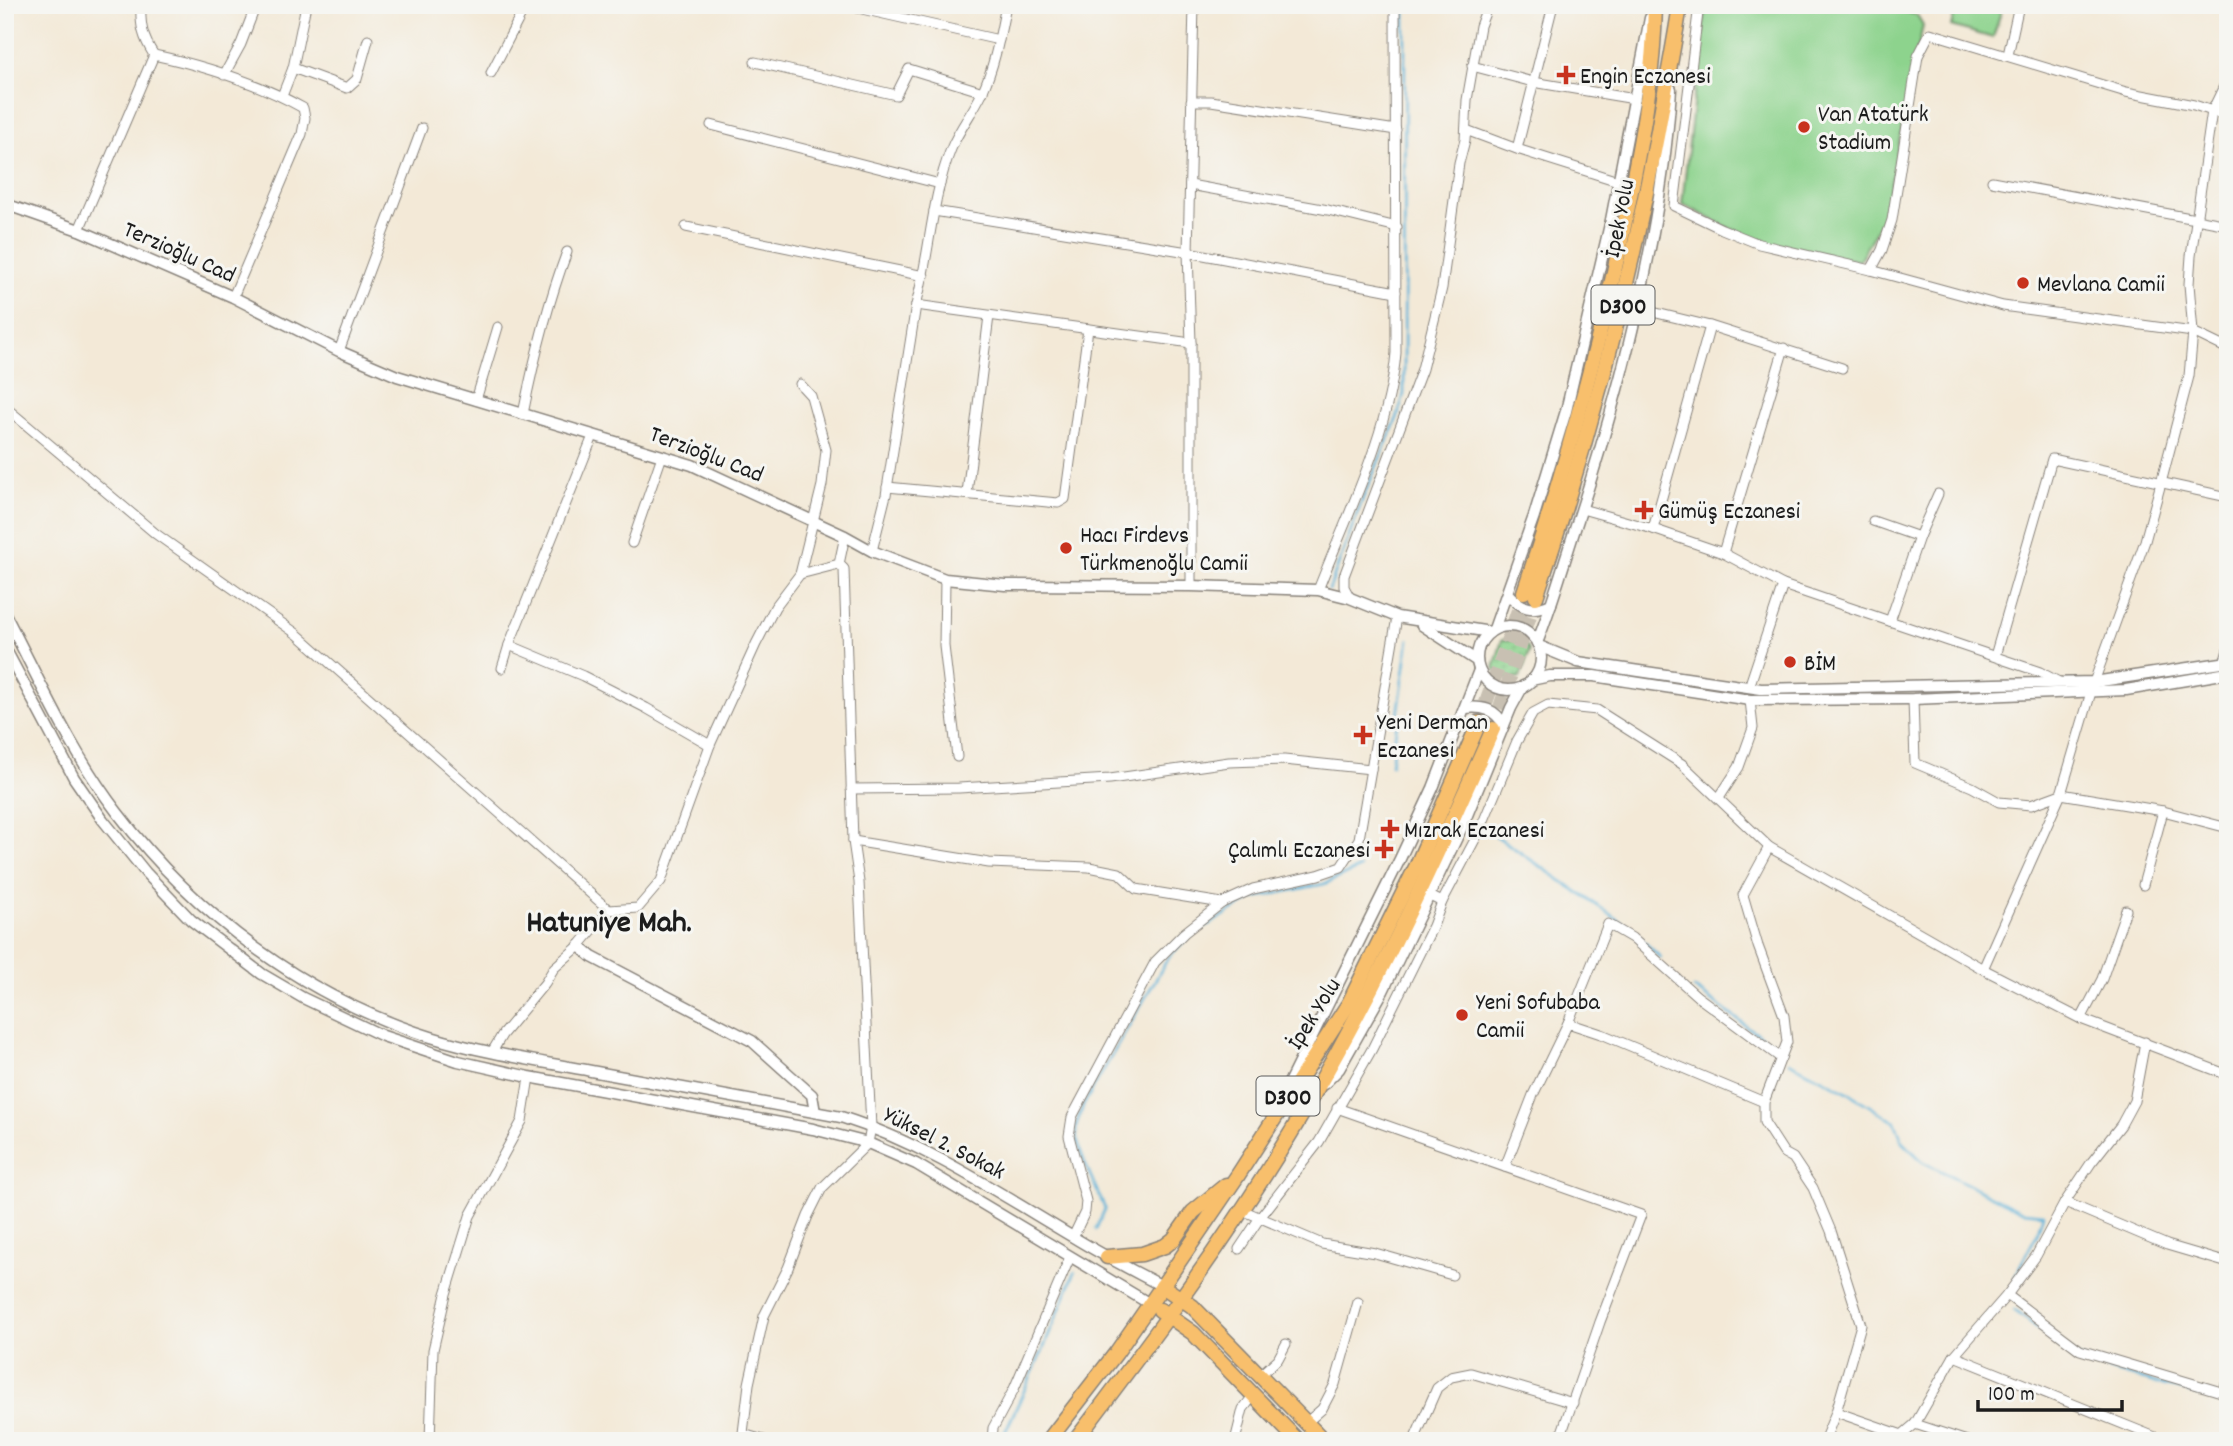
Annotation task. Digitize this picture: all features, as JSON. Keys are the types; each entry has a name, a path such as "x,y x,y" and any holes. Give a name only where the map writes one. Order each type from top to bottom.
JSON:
{"highway":[{"name":"İpek Yolu","path":"1654,5 1655,52 1649,99 1616,264 1593,366 1530,594 1567,506 1622,306 1673,55 1680,5"},
{"name":"İpek Yolu","path":"1075,1441 1136,1361 1267,1172 1368,997 1435,859 1492,726"},
{"name":"İpek Yolu","path":"1048,1441 1150,1304 1238,1175 1349,1003 1417,864 1492,726"},
{"path":"1107,1257 1142,1254 1165,1246 1174,1239 1193,1212 1238,1175"},
{"path":"1162,1286 1192,1306 1324,1441"},
{"path":"1150,1304 1193,1333 1298,1441"}],"street":[{"path":"141,5 140,25 145,41 154,55 194,64 282,96 303,108 305,118 302,134 233,297"},
{"path":"224,75 241,44 256,5"},
{"path":"282,96 293,68 306,5"},
{"path":"491,73 526,5"},
{"path":"844,5 999,40"},
{"path":"872,551 887,487 916,305 924,276 940,184 952,147 982,92 999,40 1006,5"},
{"path":"1191,586 1191,343 1188,251 1194,5"},
{"path":"1318,590 1385,419 1393,386 1396,353 1397,227 1395,5"},
{"path":"1350,598 1344,587 1344,576 1422,369 1442,288 1466,130 1466,100 1480,26 1488,5"},
{"path":"1517,149 1553,5"},
{"path":"1265,1131 1399,862 1465,708 1478,666 1480,645 1492,631 1508,594 1566,411 1588,325 1654,5"},
{"path":"1699,5 1674,206 1759,244 1871,270 2003,306 2193,332 2228,349"},
{"path":"2008,55 2019,5"},
{"path":"1871,270 1882,250 1892,220 1918,56 1930,33 2126,92 2194,105 2228,116"},
{"path":"293,68 347,88 357,79 368,40"},
{"path":"79,230 154,55"},
{"path":"1310,1098 1339,1069 1383,991 1430,896 1492,726 1540,664 1538,644 1617,391 1636,308 1669,126 1673,55"},
{"path":"755,62 896,95 909,69 982,92"},
{"path":"1472,66 1533,82 1635,99"},
{"path":"1983,969 2061,794 2092,687 2145,541 2161,483 2189,376 2193,332 2189,284 2212,111 2228,78"},
{"path":"1191,101 1210,101 1396,130"},
{"path":"711,125 940,184"},
{"path":"339,351 422,128"},
{"path":"1466,130 1618,181"},
{"path":"1992,181 2228,225"},
{"path":"1190,185 1328,210 1397,227"},
{"name":"Terzioğlu Cad","path":"5,204 79,230 233,297 339,351 397,376 692,465 872,551 945,579 1004,585 1318,590 1350,598 1416,622 1492,631"},
{"path":"934,211 1188,251 1395,292"},
{"path":"686,227 924,276"},
{"path":"523,414 552,292 567,252"},
{"path":"916,305 1191,343"},
{"path":"1636,308 1710,326 1842,368"},
{"path":"967,493 989,316"},
{"path":"1653,529 1710,326"},
{"path":"476,400 498,327"},
{"path":"887,487 1058,503 1065,499 1087,329"},
{"path":"1723,553 1784,348"},
{"path":"5,407 156,534 297,634 609,910 638,908 660,881 710,745 775,607 800,574 822,485 826,450 811,396 800,384"},
{"path":"502,668 593,436"},
{"path":"632,543 662,456"},
{"path":"1995,656 2052,459 2228,497"},
{"path":"1890,621 1919,537 1938,494"},
{"path":"1582,509 1723,553 1783,585 1995,656 2061,682"},
{"path":"1874,521 1919,537"},
{"path":"839,564 845,536"},
{"path":"800,574 839,564"},
{"path":"767,1441 742,1437 749,1384 764,1316 822,1188 868,1143 871,1127 859,882 853,841 844,569 839,564"},
{"path":"945,579 944,646 957,757"},
{"path":"1749,687 1783,585"},
{"path":"1508,594 1527,609 1551,604"},
{"name":"Yüksel 2. Sokak","path":"5,614 72,743 115,810 143,846 203,906 242,939 318,988 389,1021 429,1036 492,1052 841,1117 871,1127 925,1150 1107,1257 1162,1286"},
{"path":"1073,1237 1085,1212 1086,1201 1069,1136 1072,1116 1155,962 1184,933 1222,903 1253,889 1318,875 1341,867 1359,839 1397,617"},
{"name":"Terzioğlu Cad","path":"1416,622 1435,632 1478,666"},
{"path":"1492,631 1504,626 1523,629 1538,644 1578,662 1761,689 2061,682 2126,690 2226,666 2228,650"},
{"path":"509,645 583,676 710,745"},
{"name":"Yüksel 2. Sokak","path":"5,648 62,756 90,802 146,873 191,920 262,974 340,1017 421,1050 529,1077 813,1129 868,1143 927,1170 1150,1304"},
{"path":"1478,666 1493,685 1503,689 1550,676 1594,676 1750,700 1913,699 2092,687"},
{"path":"1913,699 1915,763 1972,787 1999,802 2031,805 2061,794 2164,811 2228,828"},
{"path":"1719,799 1739,767 1753,728 1750,700"},
{"path":"1239,1249 1318,1142 1372,1049 1433,926 1442,902 1480,831 1517,741 1534,713 1548,705 1597,710 1682,764 1769,847 1983,969 2081,1019 2228,1074"},
{"path":"1465,708 1490,709 1500,718 1492,726"},
{"path":"851,789 959,788 1110,779 1229,762 1284,760 1371,769"},
{"path":"2143,885 2164,811"},
{"path":"853,841 989,863 1089,867 1119,873 1136,889 1222,903"},
{"path":"1769,847 1743,895 1758,946 1784,1016 1787,1042 1765,1102 1764,1122 1784,1153 1793,1158 1814,1188 1831,1231 1861,1325 1836,1412 1824,1441"},
{"path":"1430,896 1442,902"},
{"path":"492,1052 554,968 579,946 609,910"},
{"path":"2081,1019 2102,979 2126,911"},
{"path":"1505,1167 1533,1095 1568,1023 1608,924 1632,938 1698,997 1781,1058"},
{"path":"579,946 592,957 752,1041 812,1095 815,1112"},
{"path":"1568,1023 1604,1035 1765,1102"},
{"path":"1836,1412 1901,1438 1915,1424 1954,1356 2007,1295 2036,1256 2065,1202 2121,1125 2134,1101 2145,1042"},
{"path":"430,1441 433,1350 446,1294 470,1216 522,1121 529,1077"},
{"path":"1337,1108 1641,1215 1559,1441"},
{"path":"2065,1202 2167,1245 2228,1263"},
{"path":"1242,1210 1321,1244 1375,1253 1452,1275"},
{"path":"992,1441 993,1428 1014,1389 1070,1257"},
{"path":"2007,1295 2080,1350 2225,1393 2228,1379"},
{"path":"1306,1423 1322,1409 1335,1384 1358,1302"},
{"path":"1259,1376 1278,1359 1286,1344"},
{"path":"1954,1356 2165,1441"},
{"path":"1412,1441 1437,1388 1451,1377 1471,1373 1573,1403"},
{"path":"1235,1441 1243,1409 1253,1396"},
{"path":"1915,1424 1967,1441"},
{"path":"1349,1441 1358,1441"}],"green space":[{"path":"1707,5 1884,5 1917,15 1923,25 1884,216 1859,261 1769,244 1682,204"},
{"path":"1957,5 2003,5 1993,38 1951,26"},
{"path":"1502,640 1520,641 1528,647 1529,653 1520,678 1512,680 1499,674 1494,668"}],"waterway":[{"path":"1329,590 1363,498 1398,416 1404,394 1405,5"},
{"path":"1391,764 1409,639"},
{"path":"1492,833 1627,926 1661,958"},
{"path":"1096,1229 1105,1209 1079,1147 1077,1124 1084,1104 1168,958 1189,936 1254,898 1324,884 1360,868"},
{"path":"1694,988 1774,1046"},
{"path":"1789,1062 1844,1090 1895,1122 1903,1142 1923,1162 2024,1212 2043,1214 2037,1234 2014,1277"},
{"path":"1001,1441 1075,1272"},
{"path":"2014,1310 2073,1355 2109,1370 2228,1403"}],"tunnel":[{"path":"1479,723 1524,593"},
{"path":"1493,729 1536,597"}],"place":[{"name":"Engin Eczanesi","path":"1566,75"},
{"name":"Van Atatürk Stadium","path":"1804,127"},
{"name":"Mevlana Camii","path":"2023,283"},
{"name":"Gümüş Eczanesi","path":"1644,510"},
{"name":"Hacı Firdevs Türkmenoğlu Camii","path":"1066,548"},
{"name":"BİM","path":"1790,662"},
{"name":"Yeni Derman Eczanesi","path":"1363,735"},
{"name":"Mızrak Eczanesi","path":"1390,829"},
{"name":"Çalımlı Eczanesi","path":"1384,849"},
{"name":"Yeni Sofubaba Camii","path":"1462,1015"}],"district":[{"name":"Hatuniye Mah.","path":"609,920"}]}
